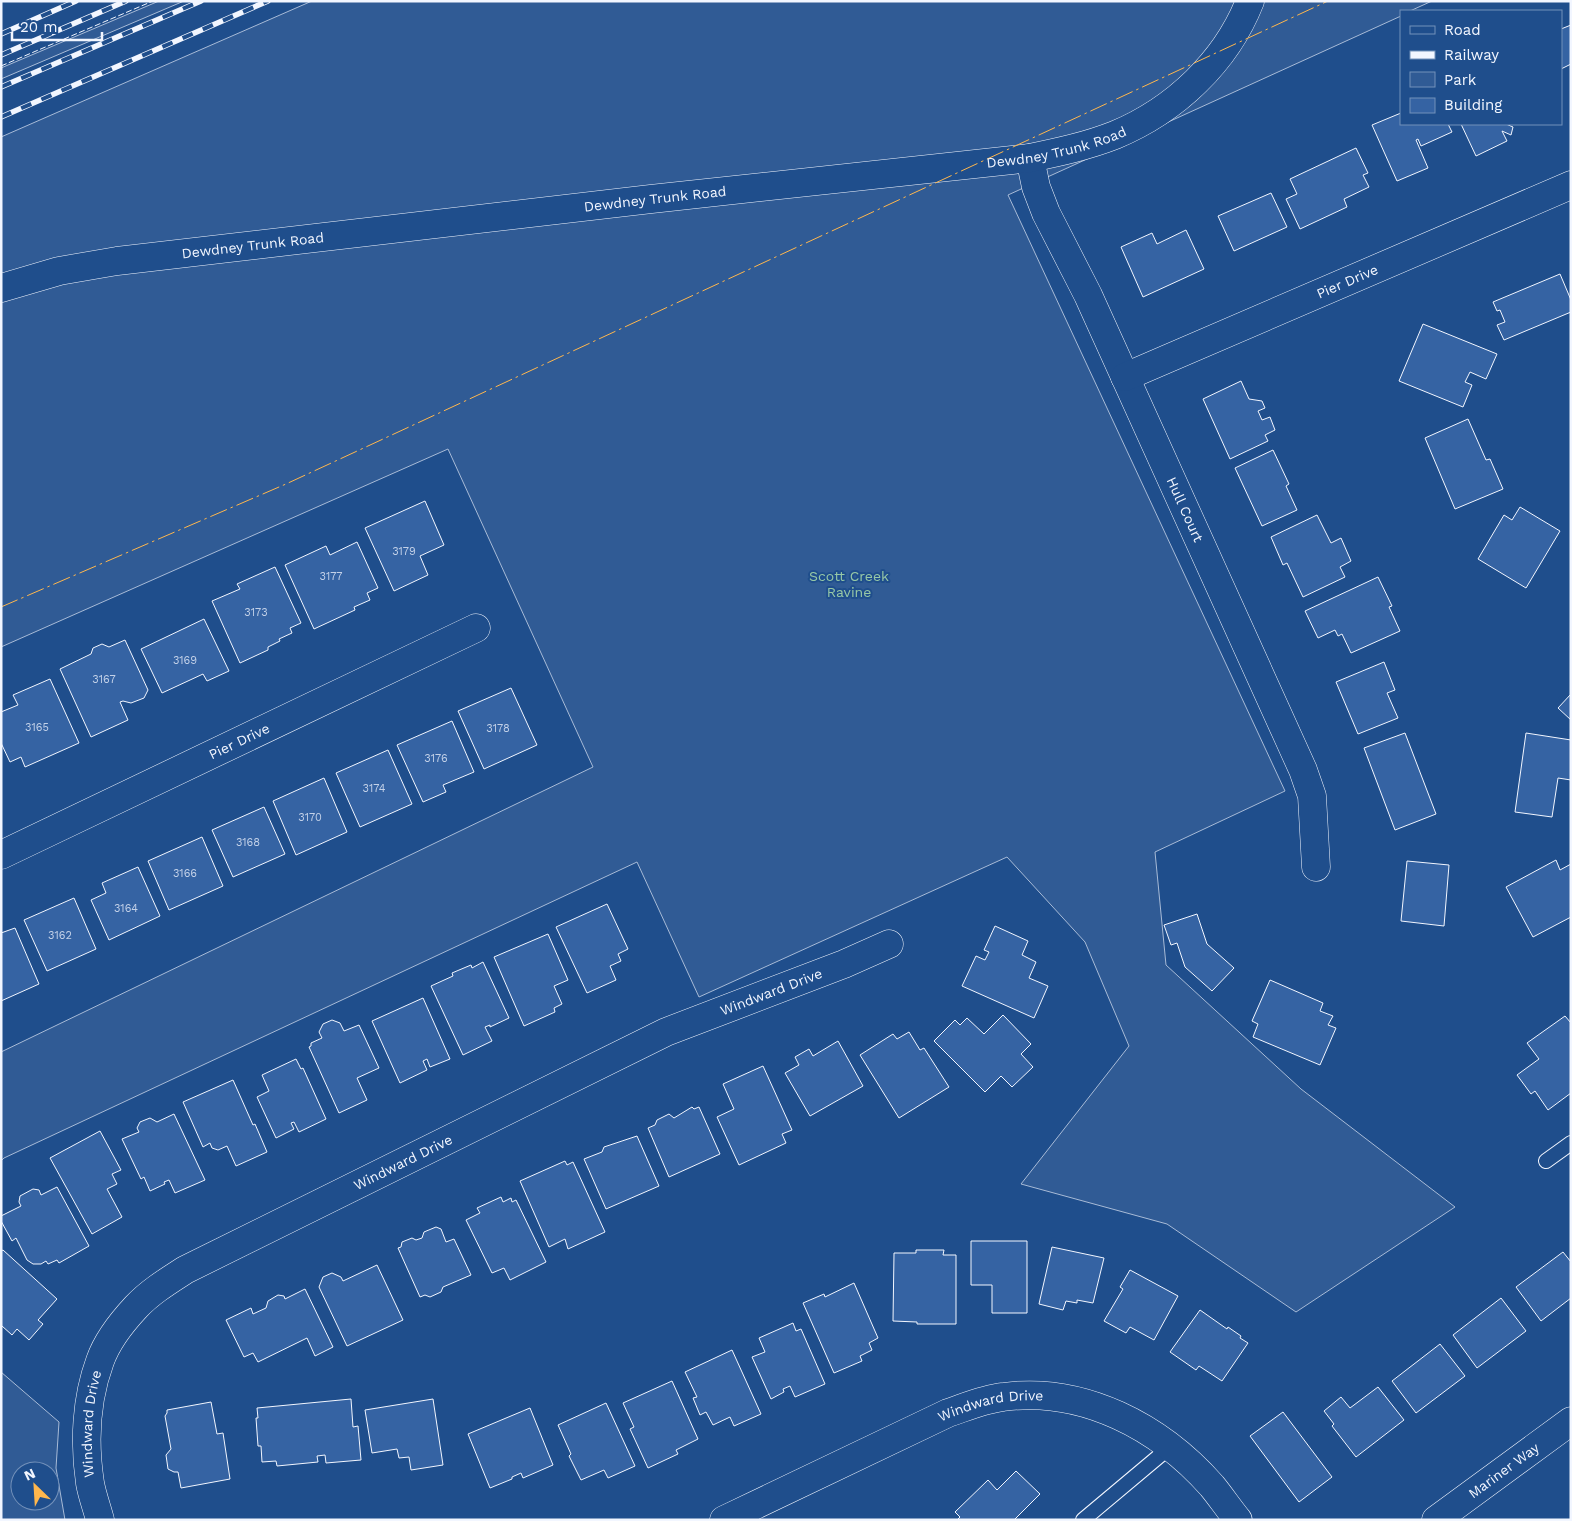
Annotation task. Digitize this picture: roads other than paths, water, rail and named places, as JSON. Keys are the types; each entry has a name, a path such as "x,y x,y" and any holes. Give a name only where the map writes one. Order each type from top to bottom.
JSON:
{"street":[{"name":"Dewdney Trunk Road","path":"1,288 60,271 117,261 651,199 1030,158 1060,152 1115,134 1137,124 1161,110 1181,95 1202,76 1217,58 1240,23 1250,1"},
{"name":"Hull Court","path":"1030,158 1036,187 1046,213 1088,295 1303,770 1312,796 1316,868"},
{"name":"Pier Drive","path":"1125,376 1571,185"},
{"name":"Pier Drive","path":"1,855 476,628"},
{"name":"Windward Drive","path":"100,1520 90,1485 87,1456 87,1429 92,1392 100,1360 112,1337 136,1307 158,1288 185,1270 666,1032 844,964 889,944"},
{"name":"Windward Drive","path":"724,1520 948,1413 978,1402 1002,1397 1034,1395 1070,1399 1094,1405 1114,1412 1137,1424 1170,1447 1211,1486 1238,1520"},
{"name":"Mariner Way","path":"1436,1520 1571,1420"}],"lane":[{"path":"1546,1161 1571,1142"},
{"path":"1083,1520 1170,1447"}],"railway":[{"path":"1,34 76,1"},
{"path":"1,55 126,1"},
{"path":"1,87 201,1"},
{"path":"1,117 268,1"}],"park label":[{"name":"Scott Creek Ravine","path":"849,584"}]}
